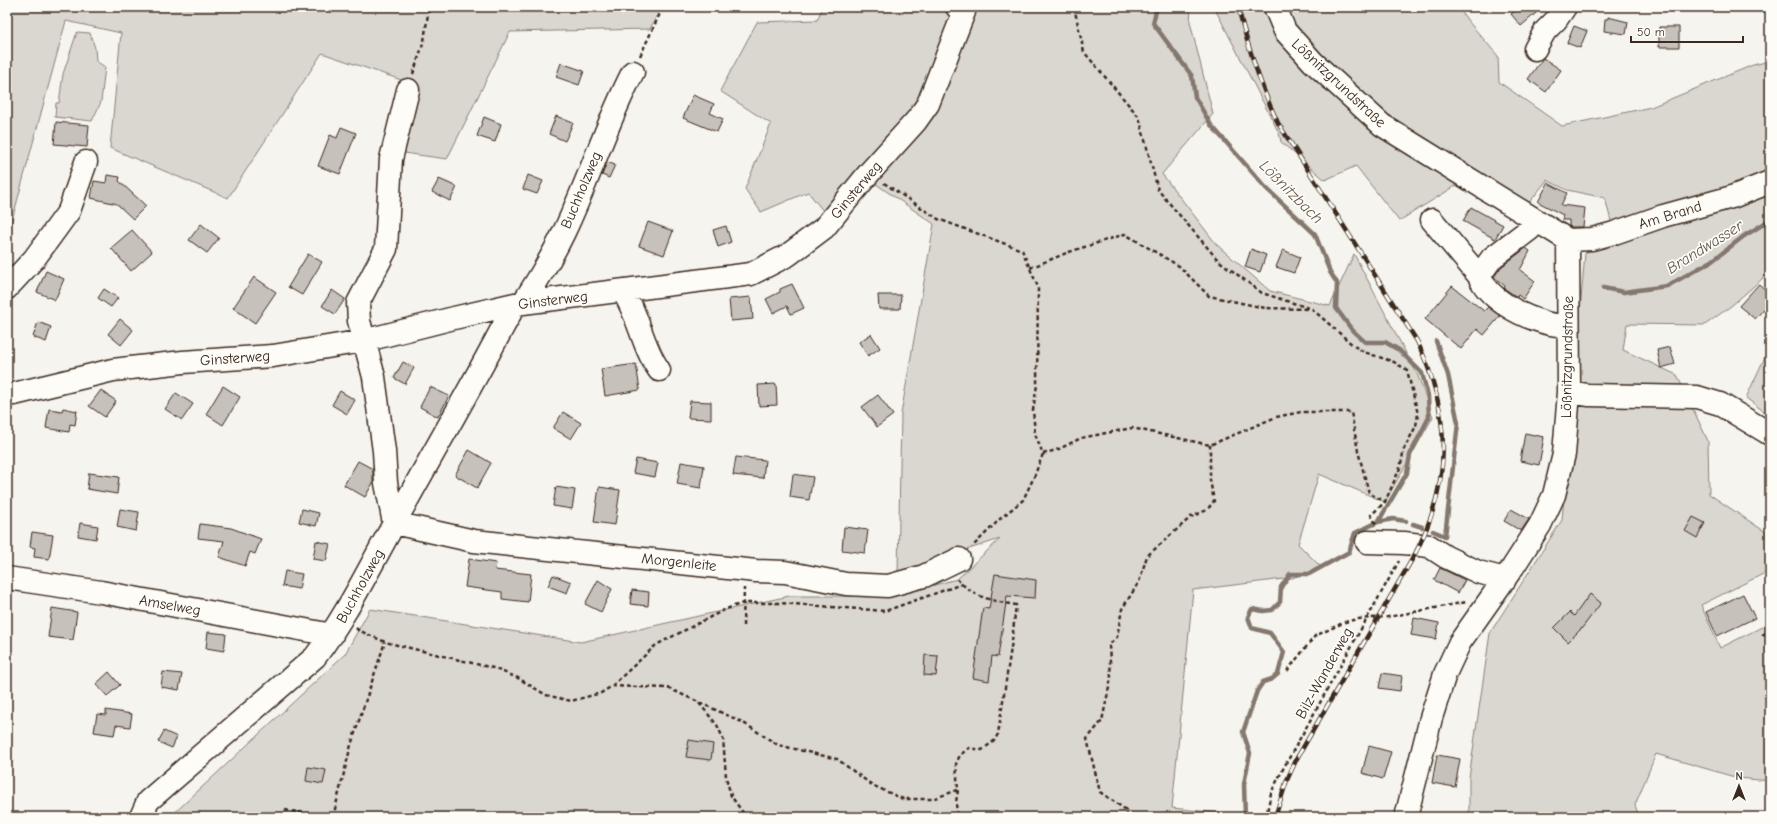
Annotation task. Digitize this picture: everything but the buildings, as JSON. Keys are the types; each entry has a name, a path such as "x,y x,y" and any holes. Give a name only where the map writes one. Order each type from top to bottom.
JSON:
{"street":[{"name":"Ginsterweg","path":"7,394 14,394 113,370 183,362 273,356 363,341 454,318 519,304 751,274 788,255 824,228 868,173 916,121 928,104 964,12 957,7"},
{"name":"Lößnitzgrundstraße","path":"1275,7 1286,31 1308,57 1382,125 1568,240 1569,392 1564,454 1554,495 1540,525 1505,579 1460,642 1446,674 1431,718 1406,817"},
{"path":"1535,49 1544,31 1556,20 1565,7"},
{"name":"Buchholzweg","path":"124,817 144,809 315,657 332,635 486,360 519,304 544,271 564,231 616,105 633,72"},
{"path":"394,523 386,484 384,451 374,377 363,341 359,321 358,303 386,249 391,159 408,90"},
{"path":"7,288 34,259 69,211 86,162"},
{"name":"Am Brand","path":"1568,240 1592,239 1614,233 1663,216 1732,198 1770,182"},
{"path":"1432,220 1479,276 1483,285 1491,293 1520,312 1543,322 1568,326"},
{"path":"1479,276 1492,258 1530,229 1536,221"},
{"path":"624,291 632,305 644,344 660,370"},
{"path":"1569,392 1588,395 1697,397 1720,404 1770,434"},
{"name":"Morgenleite","path":"394,523 474,541 785,572 846,584 888,586 924,576 951,563"},
{"path":"1373,535 1430,546 1446,557 1478,572 1505,579"},
{"name":"Amselweg","path":"7,578 101,592 332,635"}],"path":[{"path":"408,90 424,41 429,7"},
{"path":"633,72 663,7"},
{"path":"1074,7 1084,52 1139,117 1158,190 1218,260 1262,293 1312,309 1354,346 1364,352 1394,362 1407,370 1418,414 1416,426 1404,450 1400,468 1385,502 1371,515 1373,535"},
{"path":"868,173 938,219 1022,250 1038,287 1037,385 1033,410 1035,434 1043,454 1034,477 1022,500 1000,518 978,542 951,563 962,584 971,592 986,599 1016,605 998,734 994,741 982,750 969,748 960,755 956,764 958,790 956,802 957,817"},
{"path":"1030,268 1069,252 1124,234 1179,266 1209,296 1265,308 1312,309"},
{"path":"1043,454 1058,449 1080,438 1132,428 1210,445 1283,416 1301,412 1351,412 1358,451 1369,493 1385,502"},
{"path":"1128,817 1126,810 1100,792 1087,739 1102,721 1111,678 1109,645 1117,637 1122,609 1139,582 1146,556 1192,517 1207,510 1214,501 1210,480 1210,445"},
{"name":"Bilz-Wanderweg","path":"1266,817 1271,793 1283,769 1409,543"},
{"path":"743,626 744,569"},
{"path":"346,612 358,630 385,642 493,668 518,678 546,695 571,701 601,693 612,686 656,645 726,609 743,603 780,603 885,611 962,584"},
{"path":"1287,670 1315,636 1345,622 1367,618 1388,617 1471,601"},
{"path":"1762,635 1770,631"},
{"path":"333,817 351,745 385,642"},
{"path":"612,686 668,688 742,722 778,746 837,760 872,785 903,799 932,799 958,790"},
{"path":"697,701 717,725 723,738 726,778 731,796 746,817"},
{"path":"285,810 327,817"}],"shaded area":[{"path":"7,7 661,7 650,29 510,32 447,159 404,153 416,85 322,53 228,198 110,148 121,33 66,21 8,235"},
{"path":"823,7 1191,7 1190,22 1213,114 1162,174 1217,245 1270,291 1330,306 1354,254 1418,376 1433,417 1385,502 1319,474 1298,544 1322,568 1292,578 1193,590 1172,808 1257,817 170,817 345,654 370,609 581,642 789,596 893,596 957,579 1000,539 898,572 901,414 934,224 873,182 836,227 808,192 761,212 745,189 771,124 720,91 757,22 817,20"},
{"path":"1214,7 1458,7 1498,56 1499,82 1562,126 1651,107 1753,65 1770,61 1770,272 1731,306 1705,325 1627,324 1623,350 1677,375 1708,441 1709,494 1770,535 1770,567 1765,573 1701,605 1720,648 1770,623 1770,781 1738,778 1656,754 1635,805 1639,817 1469,817 1469,778 1490,633 1562,520 1585,253 1614,233 1605,198 1567,190 1547,180 1529,203 1478,172 1399,221 1356,166 1325,180 1281,142 1279,133"},
{"path":"77,32 90,33 95,48 96,61 105,67 101,102 92,121 55,117 56,103 59,103 63,74"},
{"path":"1770,346 1770,416 1746,398"}],"waterway":[{"name":"Lößnitzbach","path":"1157,7 1153,23 1192,76 1195,97 1211,125 1266,188 1315,234 1330,272 1337,283 1336,308 1352,330 1365,342 1385,342 1399,350 1422,373 1428,396 1429,417 1410,455 1407,473 1378,522 1355,533 1349,552 1309,574 1290,574 1281,587 1280,602 1272,610 1263,611 1252,609 1248,617 1252,628 1270,633 1284,652 1278,674 1272,679 1263,682 1257,691 1243,732 1250,753 1244,784 1245,817"},
{"name":"Brandwasser","path":"1603,288 1624,292 1667,286 1712,261 1744,236 1770,220"},
{"path":"1433,531 1445,536 1458,423 1448,375 1436,341"},
{"path":"1378,522 1393,519 1406,521"},
{"path":"1413,524 1422,527"}],"railway":[{"path":"1238,7 1255,66 1278,123 1417,341 1437,396 1443,449 1441,475 1435,502 1426,529 1414,556 1297,758 1287,780 1275,817"}]}
